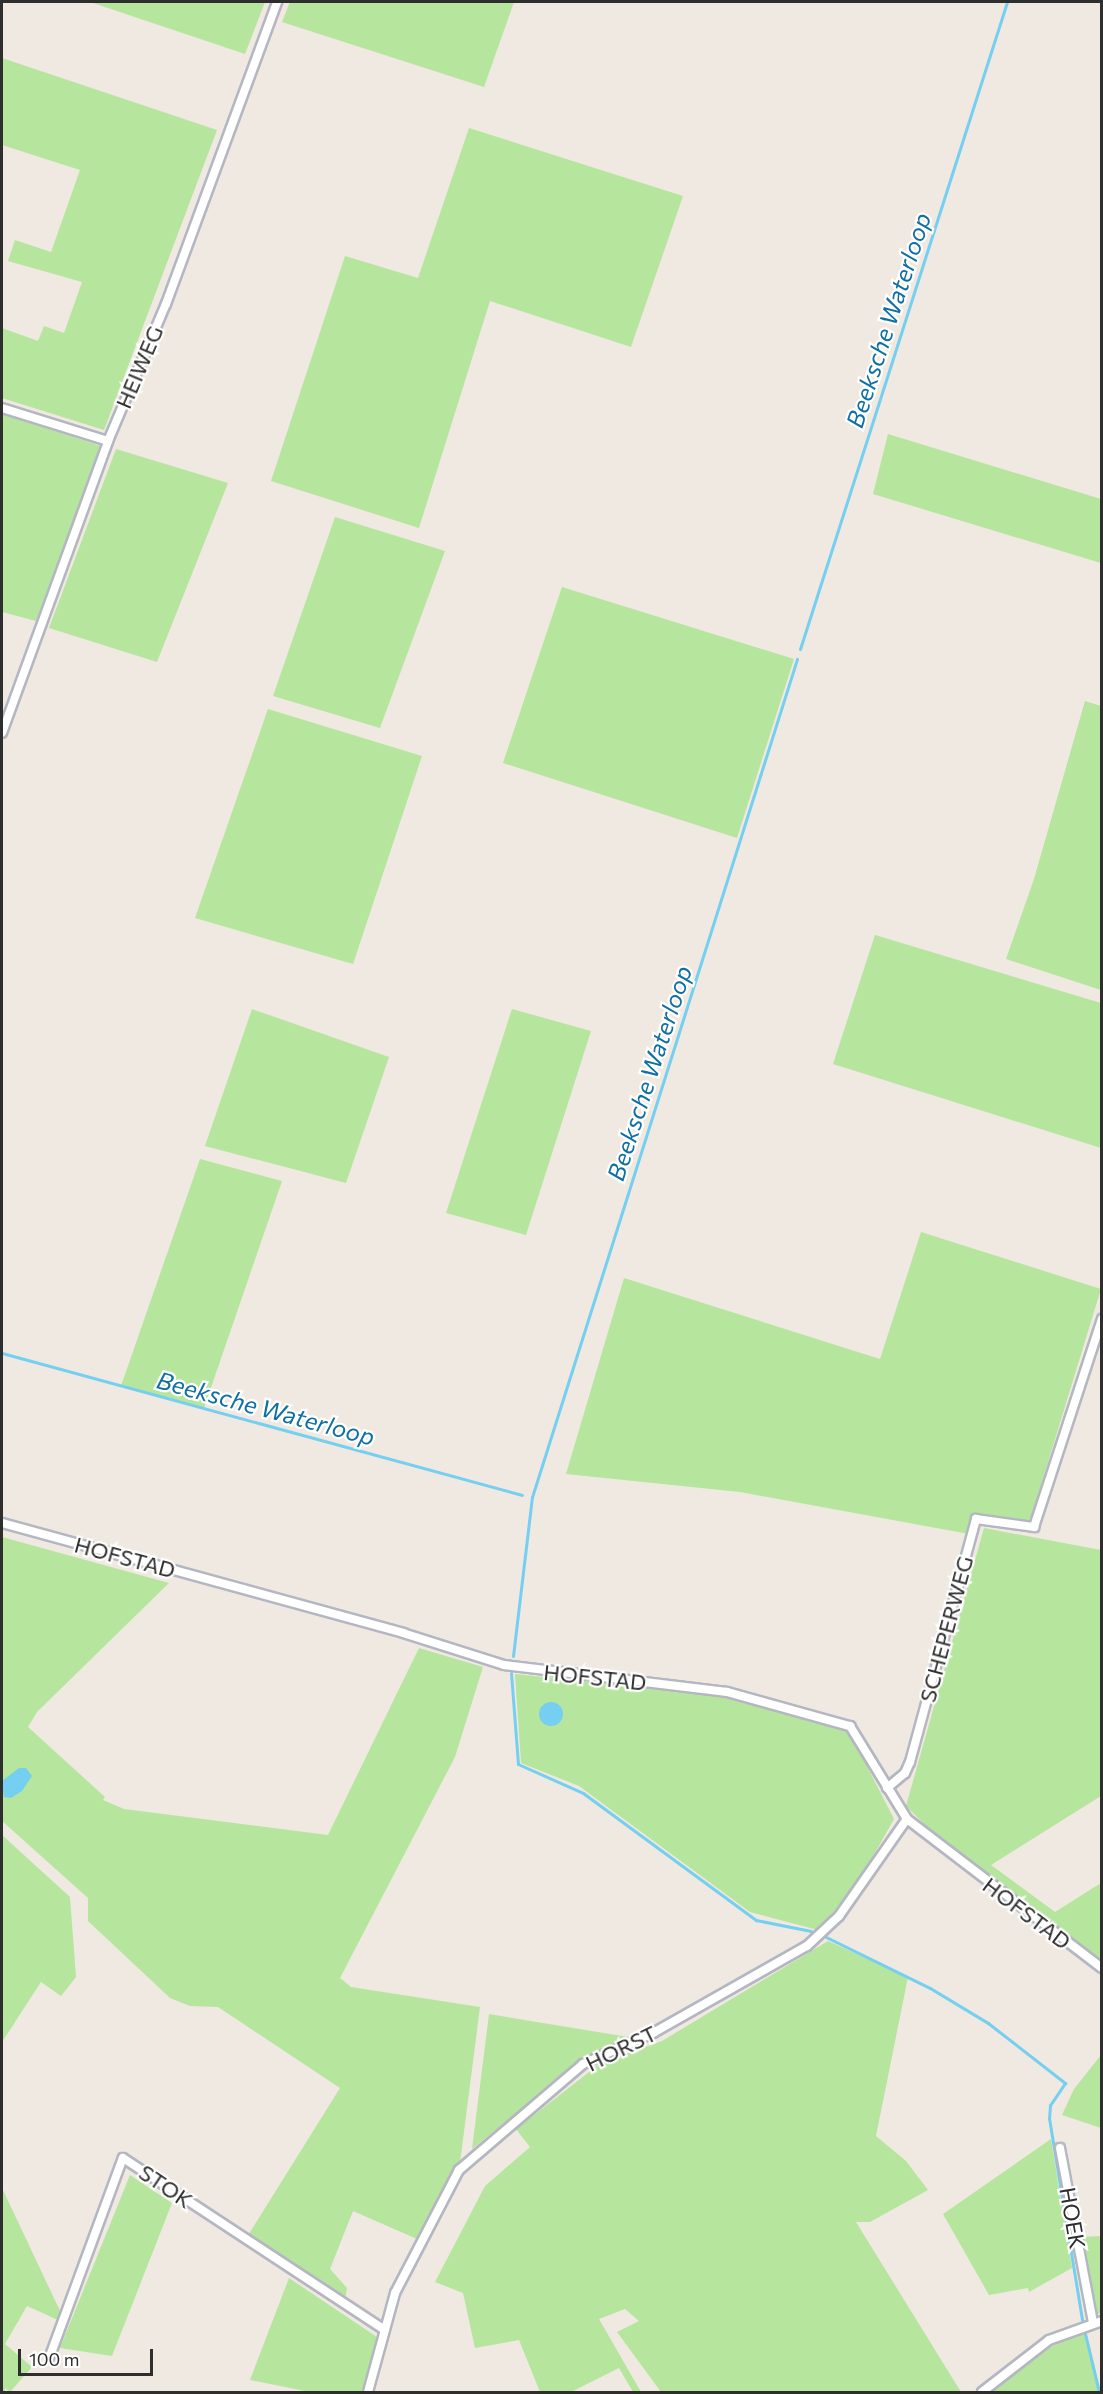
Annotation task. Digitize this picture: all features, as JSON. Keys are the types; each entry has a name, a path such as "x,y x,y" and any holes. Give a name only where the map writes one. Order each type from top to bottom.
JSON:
{"street":[{"name":"HEIWEG","path":"2,733 108,441 166,304 277,2"},
{"path":"2,408 108,441"},
{"name":"SCHEPERWEG","path":"887,1788 904,1773 910,1762 976,1519 1034,1527 1101,1319"},
{"name":"HOFSTAD","path":"2,1523 403,1633 504,1665 727,1692 850,1726 907,1819 1101,1968"},
{"name":"HORST","path":"368,2392 395,2293 459,2170 584,2064 653,2033 807,1946 839,1916 907,1819"},
{"name":"HOEK","path":"1060,2148 1090,2324"},
{"name":"STOK","path":"50,2356 123,2158 385,2330"},
{"path":"982,2392 1027,2354 1077,2327 1101,2321"}],"green space":[{"path":"90,2 265,2 245,54"},
{"path":"290,2 514,2 484,87 282,22"},
{"path":"2,58 217,130 104,430 2,398 2,328 38,341 44,326 64,333 82,282 8,261 15,240 51,252 80,170 2,145"},
{"path":"469,128 683,196 631,347 490,301 419,528 271,481 345,256 418,278"},
{"path":"2,414 101,446 36,621 2,612"},
{"path":"888,434 1101,499 1101,563 873,494"},
{"path":"116,449 228,483 157,662 49,628"},
{"path":"335,517 445,551 380,728 273,696"},
{"path":"562,587 794,659 737,838 503,763"},
{"path":"1085,701 1101,706 1101,990 1006,959 1034,879"},
{"path":"268,709 422,756 353,964 195,918"},
{"path":"875,935 1101,1003 1101,1148 833,1064"},
{"path":"252,1009 389,1057 346,1183 205,1146"},
{"path":"512,1009 591,1031 526,1235 446,1213"},
{"path":"200,1159 282,1181 204,1408 121,1386"},
{"path":"921,1232 1101,1289 1030,1521 980,1514 969,1534 740,1492 566,1474 624,1278 880,1359"},
{"path":"984,1528 1101,1550 1101,1796 991,1865 1055,1912 1101,1883 1101,1959 934,1834 906,1806"},
{"path":"2,1537 169,1583 37,1712 28,1727 105,1797 103,1800 124,1809 328,1835 419,1648 483,1667 455,1757 340,1978 351,1987 480,2007 460,2163 417,2239 353,2211 330,2269 347,2288 345,2301 247,2237 340,2088 218,2007 190,2006 170,1998 88,1921 88,1898 2,1821"},
{"path":"515,1674 725,1695 849,1731 894,1819 859,1881 818,1930 750,1912 579,1786 521,1763"},
{"path":"2,1835 70,1897 76,1977 61,1996 41,1982 2,2042"},
{"path":"828,1941 908,1977 876,2136 906,2161 928,2190 870,2222 856,2222 961,2392 661,2392 617,2332 639,2321 625,2309 599,2319 641,2392 633,2392 619,2368 571,2392 540,2392 519,2340 475,2348 463,2293 435,2282 485,2186 530,2147 516,2129 602,2062 662,2041"},
{"path":"489,2014 634,2038 630,2043 596,2052 577,2064 472,2149"},
{"path":"1101,2055 1101,2128 1062,2115 1074,2089"},
{"path":"1051,2139 1072,2268 1029,2292 1028,2288 989,2295 943,2214"},
{"path":"130,2175 172,2203 112,2356 60,2348"},
{"path":"2,2188 61,2313 58,2320 27,2306 5,2344 32,2367 10,2392 5,2388 5,2392 2,2392"},
{"path":"1101,2236 1101,2313 1097,2314 1082,2237"},
{"path":"289,2278 377,2337 364,2392 310,2392 250,2380"},
{"path":"1085,2329 1101,2392 993,2392 1036,2355"}],"water":[{"path":"551,1702 556,1703 562,1709 562,1719 556,1725 551,1726 546,1725 540,1719 539,1714 540,1709 546,1703"},
{"path":"19,1768 26,1768 32,1776 22,1791 11,1798 4,1797 2,1781"}],"waterway":[{"name":"Beeksche Waterloop","path":"800,649 1007,2"},
{"name":"Beeksche Waterloop","path":"513,1656 532,1497 797,659"},
{"name":"Beeksche Waterloop","path":"2,1353 522,1495"},
{"path":"511,1673 518,1764 583,1793 756,1920 811,1931"},
{"path":"826,1937 930,1988 988,2023 1065,2083 1050,2105 1049,2118 1083,2325 1099,2392"}]}
